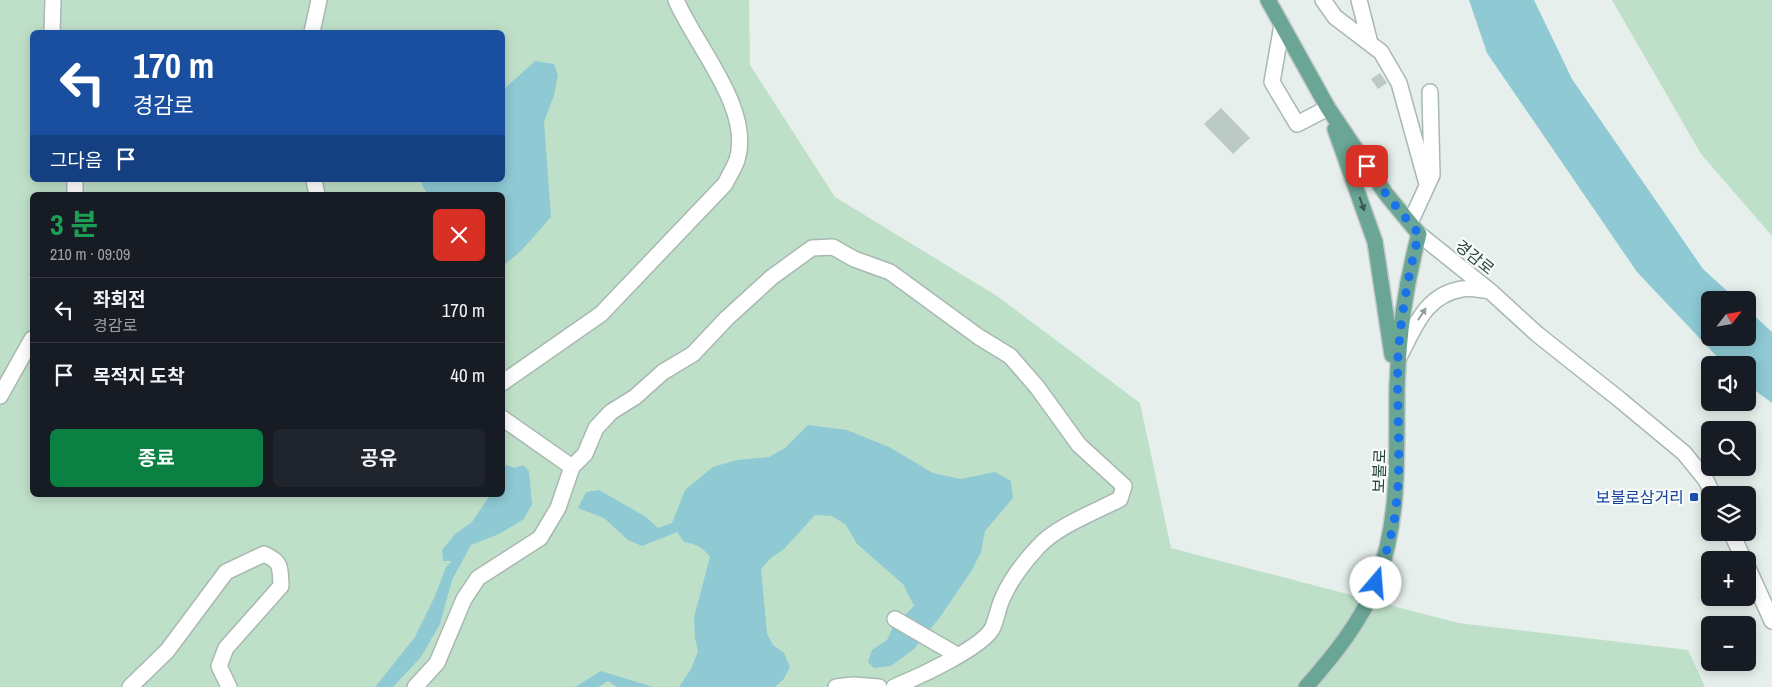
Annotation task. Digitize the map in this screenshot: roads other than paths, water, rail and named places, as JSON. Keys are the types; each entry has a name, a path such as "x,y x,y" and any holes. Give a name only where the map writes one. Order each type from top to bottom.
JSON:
{"main road":[{"name":"경감로","path":"1268,0 1328,108 1386,194 1414,229"},
{"path":"1328,108 1375,242 1397,388"},
{"name":"보불로","path":"1306,687 1343,643 1361,615 1376,583 1387,551 1394,520 1398,470 1398,357 1402,310 1414,229"}],"street":[{"path":"52,30 53,0"},
{"path":"312,30 319,0"},
{"path":"505,381 602,314 725,184 737,158 739,136 736,117 724,86 682,15 676,0"},
{"path":"1323,0 1335,18 1381,52 1399,83 1427,184"},
{"path":"1359,0 1370,43"},
{"path":"1282,25 1272,82 1297,124 1328,108"},
{"path":"1414,229 1427,184 1432,175 1430,92"},
{"name":"경감로","path":"1414,229 1490,291 1537,334 1620,399 1684,453 1709,486"},
{"path":"415,687 437,663 464,599 478,578 540,538 558,508 572,467 585,454 596,428 611,412 635,397 663,372 693,354 727,318 772,277 812,248 833,247 854,259 890,272 979,337 1010,356 1037,387 1079,445 1124,486 1120,499 1061,530 1039,545 1018,571 1002,597 991,630 977,643 920,676 894,687"},
{"path":"1398,357 1424,309 1436,300 1464,288 1490,291"},
{"path":"0,396 30,343"},
{"path":"505,420 572,467"},
{"path":"130,687 168,651 226,572 264,554 276,560 280,567 281,586 226,648 219,666 229,687"},
{"path":"1756,586 1772,621"},
{"path":"895,618 957,654"},
{"path":"836,687 853,685 879,687"}],"water":[{"path":"1469,0 1534,0 1572,79 1703,269 1727,291 1701,291 1701,340 1637,272 1487,53"},
{"path":"535,61 554,64 558,75 554,95 544,122 551,217 521,251 505,264 505,192 426,192 422,182 505,182 505,88"},
{"path":"1756,317 1772,332 1772,403 1756,391 1756,356 1716,356 1707,346 1756,346"},
{"path":"808,425 847,430 889,447 933,473 960,479 995,472 1011,481 1013,498 985,531 981,552 972,570 940,617 914,649 891,666 874,668 868,662 872,650 887,640 893,627 914,606 903,584 857,544 846,525 832,516 815,515 784,549 771,558 761,569 767,634 773,645 784,653 790,667 783,680 775,687 679,687 691,669 698,651 694,617 710,557 699,546 684,542 677,532 642,546 628,540 604,518 578,508 586,492 599,490 646,517 658,528 672,523 685,490 713,467 737,460 769,457 785,448"},
{"path":"506,465 515,468 523,465 529,471 532,504 524,519 499,534 471,545 452,580 440,624 421,657 393,687 375,687 415,637 435,596 446,567 452,561 443,561 442,550 455,534 472,522 489,497 505,497"},
{"path":"601,671 653,687 617,687 608,681 598,687 575,687"}],"place":[{"name":"보불로삼거리","path":"1694,497"}]}
